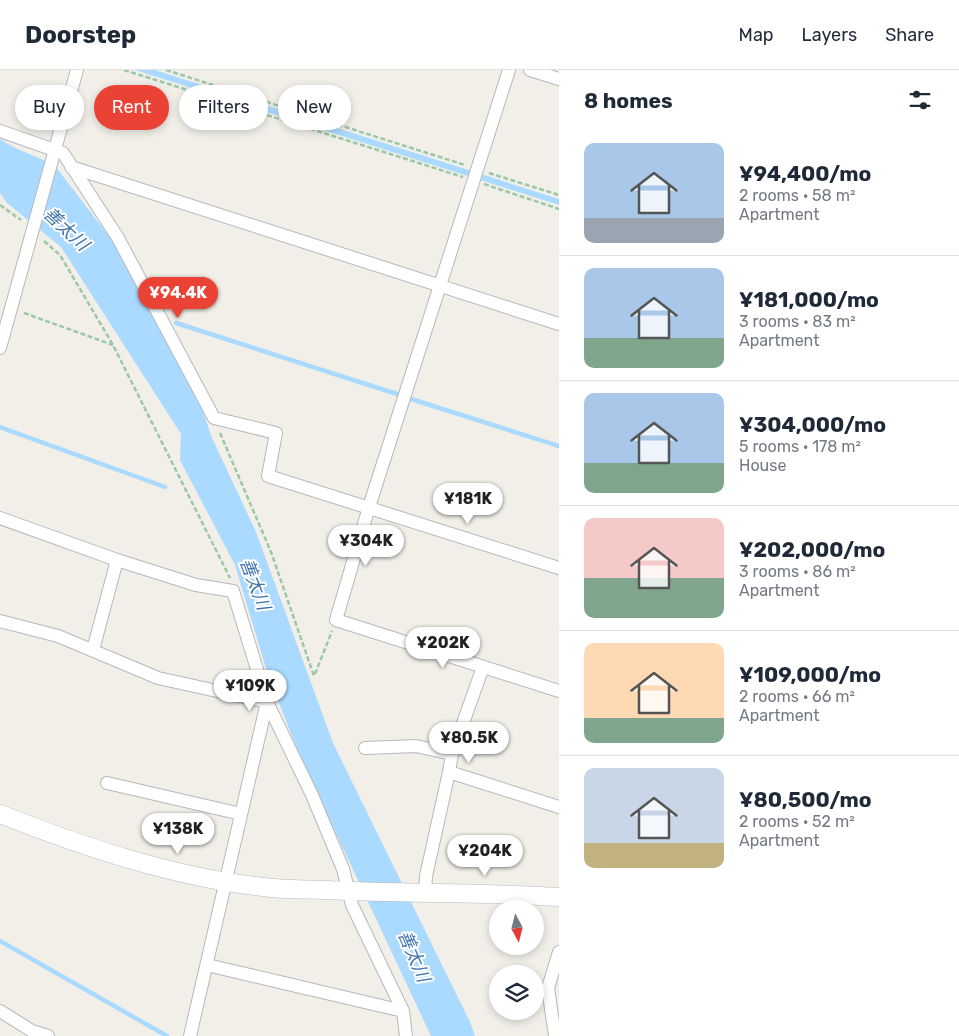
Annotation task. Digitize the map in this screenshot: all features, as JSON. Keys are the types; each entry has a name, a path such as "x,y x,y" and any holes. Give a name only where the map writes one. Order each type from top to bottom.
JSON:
{"street":[{"path":"0,348 5,306 33,230 77,70"},
{"path":"509,70 369,507 336,620 559,691"},
{"path":"530,70 559,79"},
{"path":"0,131 53,154 63,153 118,238 214,418 276,433 268,476 559,568"},
{"path":"71,167 559,324"},
{"path":"0,518 188,583 232,591 267,702 312,794 353,892 352,905 403,1011 406,1036"},
{"path":"93,650 118,560"},
{"path":"0,621 58,636 158,678 267,702"},
{"path":"418,893 426,876 452,754 483,667"},
{"path":"190,1036 267,702"},
{"path":"365,748 416,746 452,754"},
{"path":"449,772 559,807"},
{"path":"107,783 241,814"},
{"path":"0,814 63,839 158,867 225,882 265,888 559,897"},
{"path":"555,1036 548,988 559,952"},
{"path":"207,965 403,1011"},
{"path":"0,1011 32,1031 48,1036"}],"lane":[{"path":"544,987 548,988"}],"path":[{"path":"124,70 476,175 559,195"},
{"path":"166,70 476,175 559,209"},
{"path":"0,205 33,230 60,255 113,345 229,572 232,591"},
{"path":"5,306 113,345"},
{"path":"214,418 271,552 314,676 336,620"}],"water":[{"path":"135,70 155,70 202,85 182,85"},
{"path":"268,106 278,109 278,116 268,112"},
{"path":"323,130 343,130 559,199 559,205"},
{"name":"善太川","path":"0,139 56,167 111,239 195,389 212,438 256,532 333,743 470,1022 475,1036 431,1036 301,759 268,675 235,565 180,460 181,434 61,247 7,203 0,193"}],"waterway":[{"path":"176,323 400,395"},
{"path":"411,399 559,446"},
{"path":"0,427 165,487"},
{"path":"0,941 167,1036"}]}
